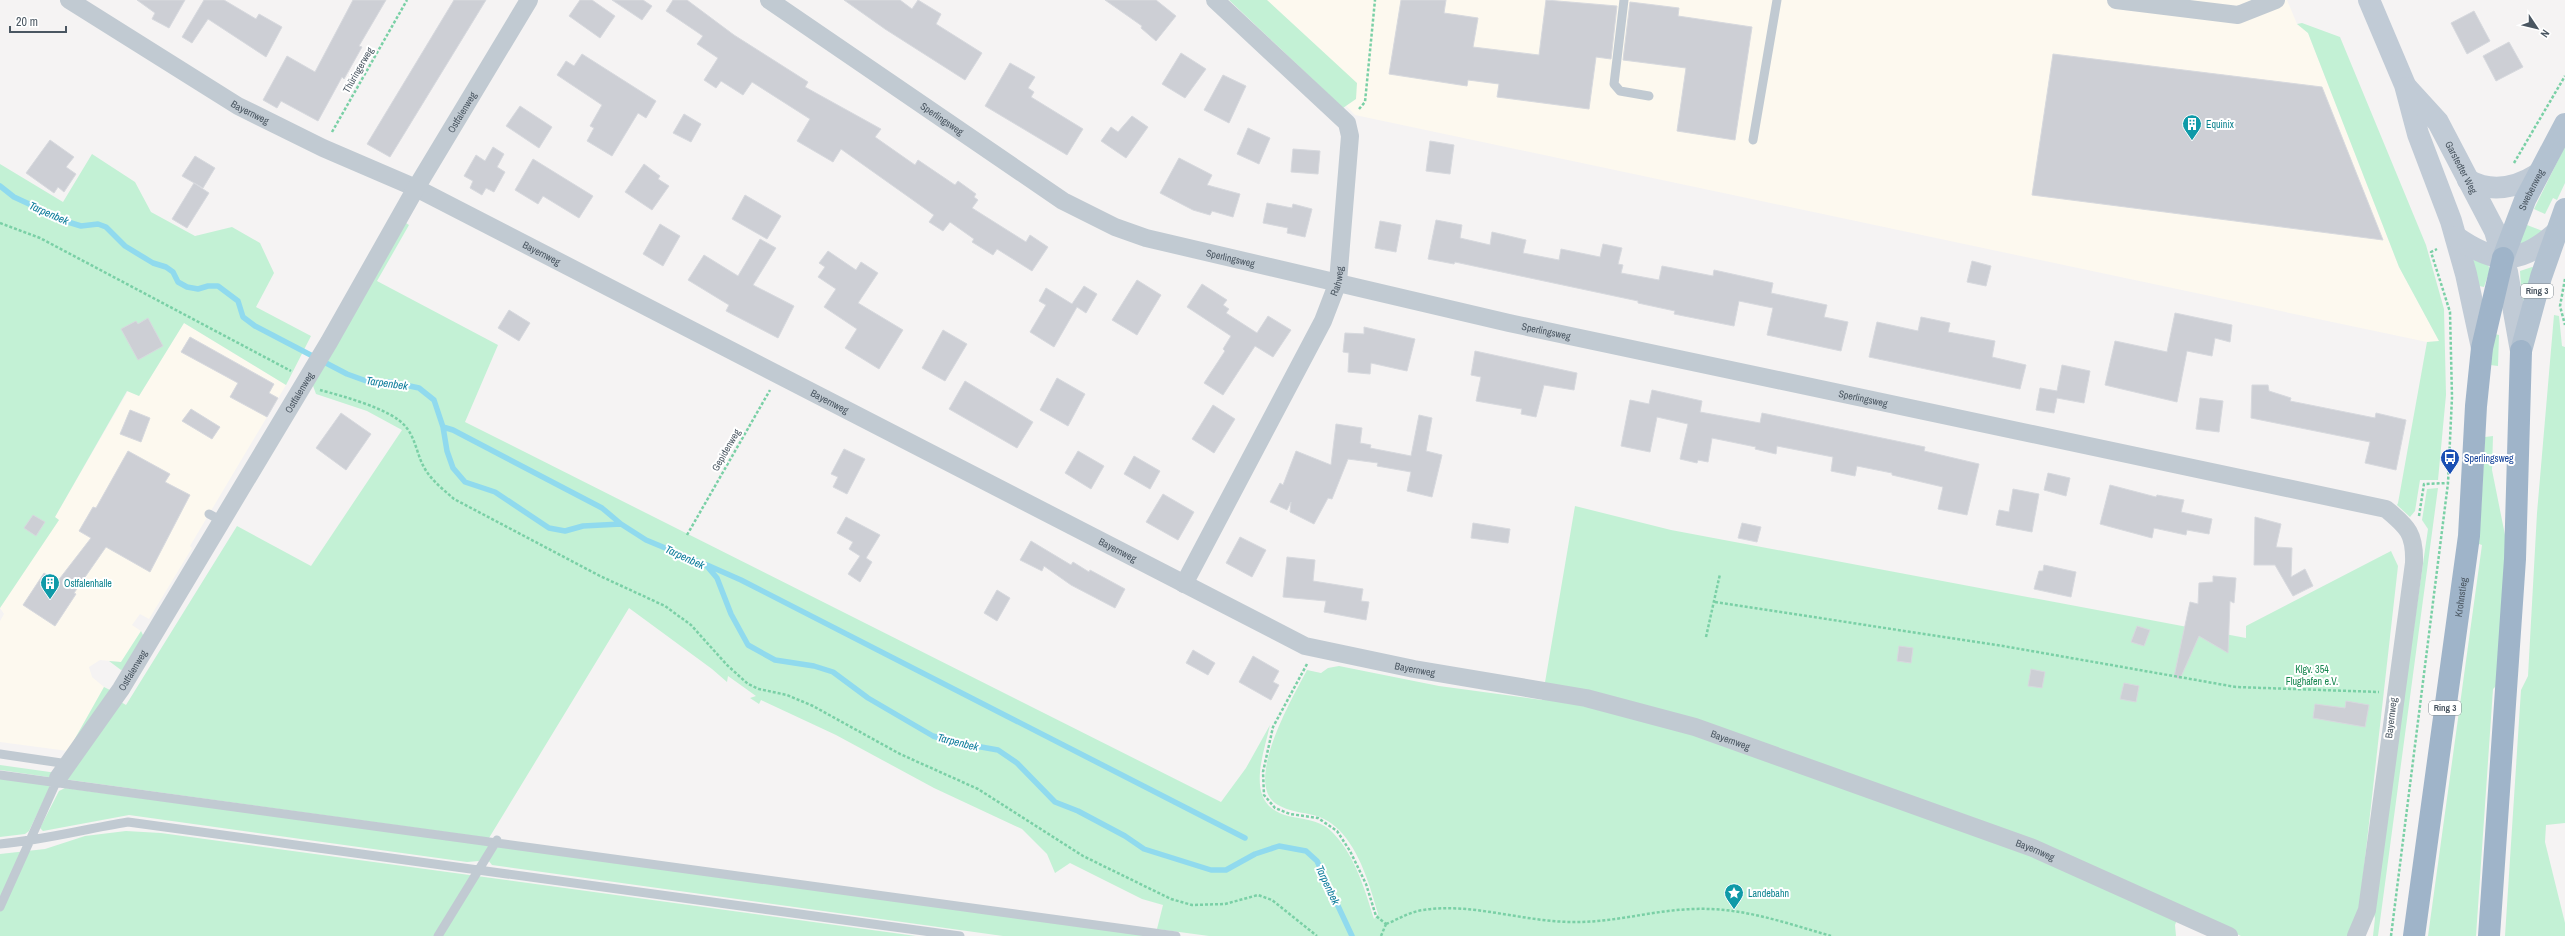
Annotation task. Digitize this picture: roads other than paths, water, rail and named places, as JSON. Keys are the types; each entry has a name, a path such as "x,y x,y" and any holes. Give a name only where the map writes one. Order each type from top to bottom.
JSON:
{"highway":[{"name":"Krohnstieg","path":"2414,936 2469,536 2476,406 2482,348 2503,258"},
{"name":"Ring 3","path":"2489,936 2515,559 2521,351"}],"main road":[{"name":"Garstedter Weg","path":"2369,0 2405,85 2418,134 2456,238 2482,348"},
{"name":"Garstedter Weg","path":"2405,85 2438,122 2495,231 2503,258 2521,351"},
{"name":"Swebenweg","path":"2503,258 2518,215 2565,124"},
{"path":"2468,180 2484,187 2503,188 2517,185 2538,174"},
{"name":"Ring 3","path":"2521,351 2531,310 2565,209"},
{"path":"2456,238 2480,253 2503,258 2519,257 2532,251 2557,232"}],"street":[{"name":"Bayernweg","path":"69,0 238,106 323,148 416,188 1314,650 1586,698 1695,727 2033,848 2229,936"},
{"name":"Ostfalenweg","path":"61,775 121,689 216,517 309,376 416,188 529,0"},
{"name":"Sperlingsweg","path":"769,0 1028,179 1089,216 1114,227 1174,246 1338,282 1509,323 2386,509"},
{"name":"Rahweg","path":"1184,584 1322,321 1338,282 1350,136 1347,123 1215,0"},
{"path":"2116,0 2238,15 2276,0"},
{"name":"Bayernweg","path":"2356,936 2367,910 2395,692 2414,563 2415,545 2406,526 2386,509"}],"lane":[{"path":"1624,0 1614,84 1620,91 1649,96"},
{"path":"1753,140 1777,0"},
{"path":"0,754 61,775"},
{"path":"0,775 61,775 496,841 1176,936"},
{"path":"0,907 61,775"},
{"path":"0,844 30,842 84,829 128,822 960,936"},
{"path":"438,936 496,841"}],"waterway":[{"name":"Tarpenbek","path":"0,186 14,197 68,222 81,226 98,224 106,227 125,246 153,263 166,267 173,272 178,282 187,287 198,289 208,286 218,286 238,301 243,317 255,326 347,374 369,382 391,382 419,388 434,400 443,427 447,451 453,468 465,482 495,492 549,528 565,531 583,526 621,524 646,540 706,565 717,578 731,614 748,645 775,660 814,666 833,672 868,698 933,736 953,742 998,750 1017,763 1055,802 1078,811 1125,836 1144,849 1211,870 1226,870 1255,854 1279,846 1306,851 1317,861 1352,936"},
{"path":"443,427 453,430 602,508 621,524"},
{"path":"707,565 741,580 1245,838"}],"place":[{"name":"Equinix","path":"2192,141"},
{"name":"Sperlingsweg","path":"2450,475"},
{"name":"Ostfalenhalle","path":"50,600"},
{"name":"Landebahn","path":"1734,910"}],"park label":[{"name":"Klgv. 354 Flughafen e.V.","path":"2312,674"}]}
